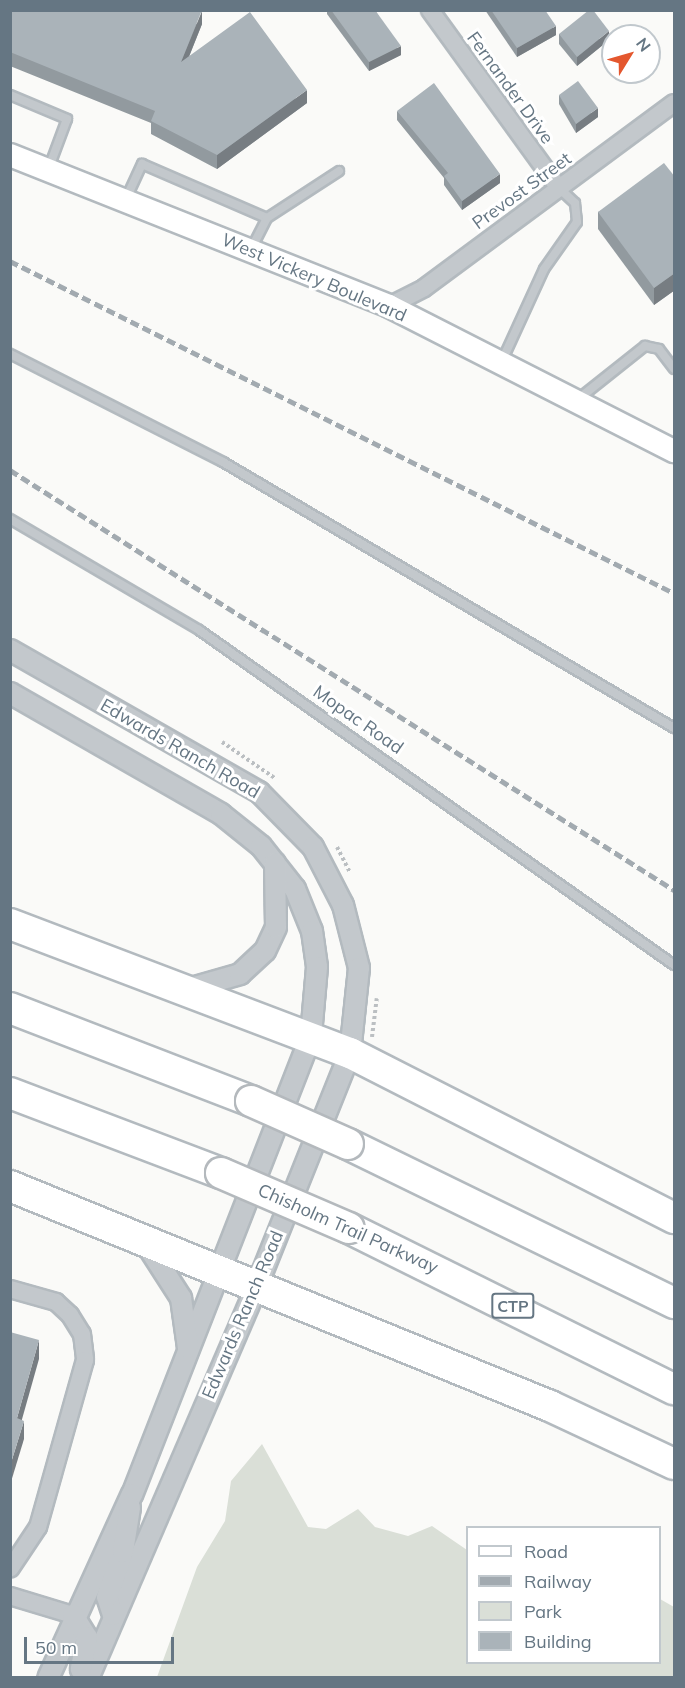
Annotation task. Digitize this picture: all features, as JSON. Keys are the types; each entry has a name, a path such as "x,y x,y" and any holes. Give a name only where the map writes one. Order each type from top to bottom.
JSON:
{"highway":[{"path":"10,924 191,988 350,1053 675,1218"},
{"path":"10,1008 251,1101 348,1144 675,1302"},
{"name":"Chisholm Trail Parkway","path":"10,1093 221,1173 349,1228 675,1389"},
{"path":"10,1186 140,1235 675,1464"}],"main road":[{"name":"West Vickery Boulevard","path":"10,155 389,306 500,366 675,452"}],"street":[{"name":"Fernander Drive","path":"430,10 559,188"},
{"name":"Prevost Street","path":"389,306 424,288 675,103"},
{"name":"Edwards Ranch Road","path":"10,650 259,792 313,847 343,905 359,968 350,1053 257,1286 88,1677"},
{"name":"Edwards Ranch Road","path":"10,693 221,814 275,863 296,889 312,931 317,1006 310,1036 188,1356 132,1494 73,1615 48,1677"},
{"path":"191,988 240,974 265,951 276,927 275,863"},
{"path":"140,1235 181,1298 188,1356"},
{"path":"10,1289 56,1302 70,1315 82,1334 85,1360 38,1527 10,1569"},
{"path":"113,1616 107,1597 123,1552 132,1494"},
{"path":"10,1596 73,1615 87,1637 79,1677"}],"lane":[{"path":"10,94 67,119 48,170"},
{"path":"125,201 142,164 267,218"},
{"path":"250,251 267,218 339,171"},
{"path":"500,366 544,269 577,222 575,203 559,188"},
{"path":"574,402 645,346 659,349 675,369"},
{"path":"10,354 223,462 675,728"},
{"name":"Mopac Road","path":"10,519 199,630 675,965"}],"green space":[{"path":"262,1444 308,1527 326,1529 358,1509 375,1527 408,1536 432,1526 466,1549 466,1664 661,1664 661,1600 674,1607 674,1677 157,1677 197,1567 225,1521 231,1481"}],"building":[{"path":"10,10 202,10 181,62 250,12 307,90 217,155 151,121 155,111 10,52"},
{"path":"331,10 375,10 401,46 369,62"},
{"path":"491,10 545,10 556,26 517,48"},
{"path":"589,10 593,10 604,24 601,24 601,38 577,57 559,34"},
{"path":"578,81 598,108 576,124 559,95"},
{"path":"434,83 500,174 462,201 444,176 448,173 397,111"},
{"path":"664,163 675,177 675,273 654,288 598,212"},
{"path":"10,1332 39,1340 17,1418 24,1421 10,1466"}],"railway":[{"path":"10,261 674,593"},
{"path":"10,470 674,890"}]}
